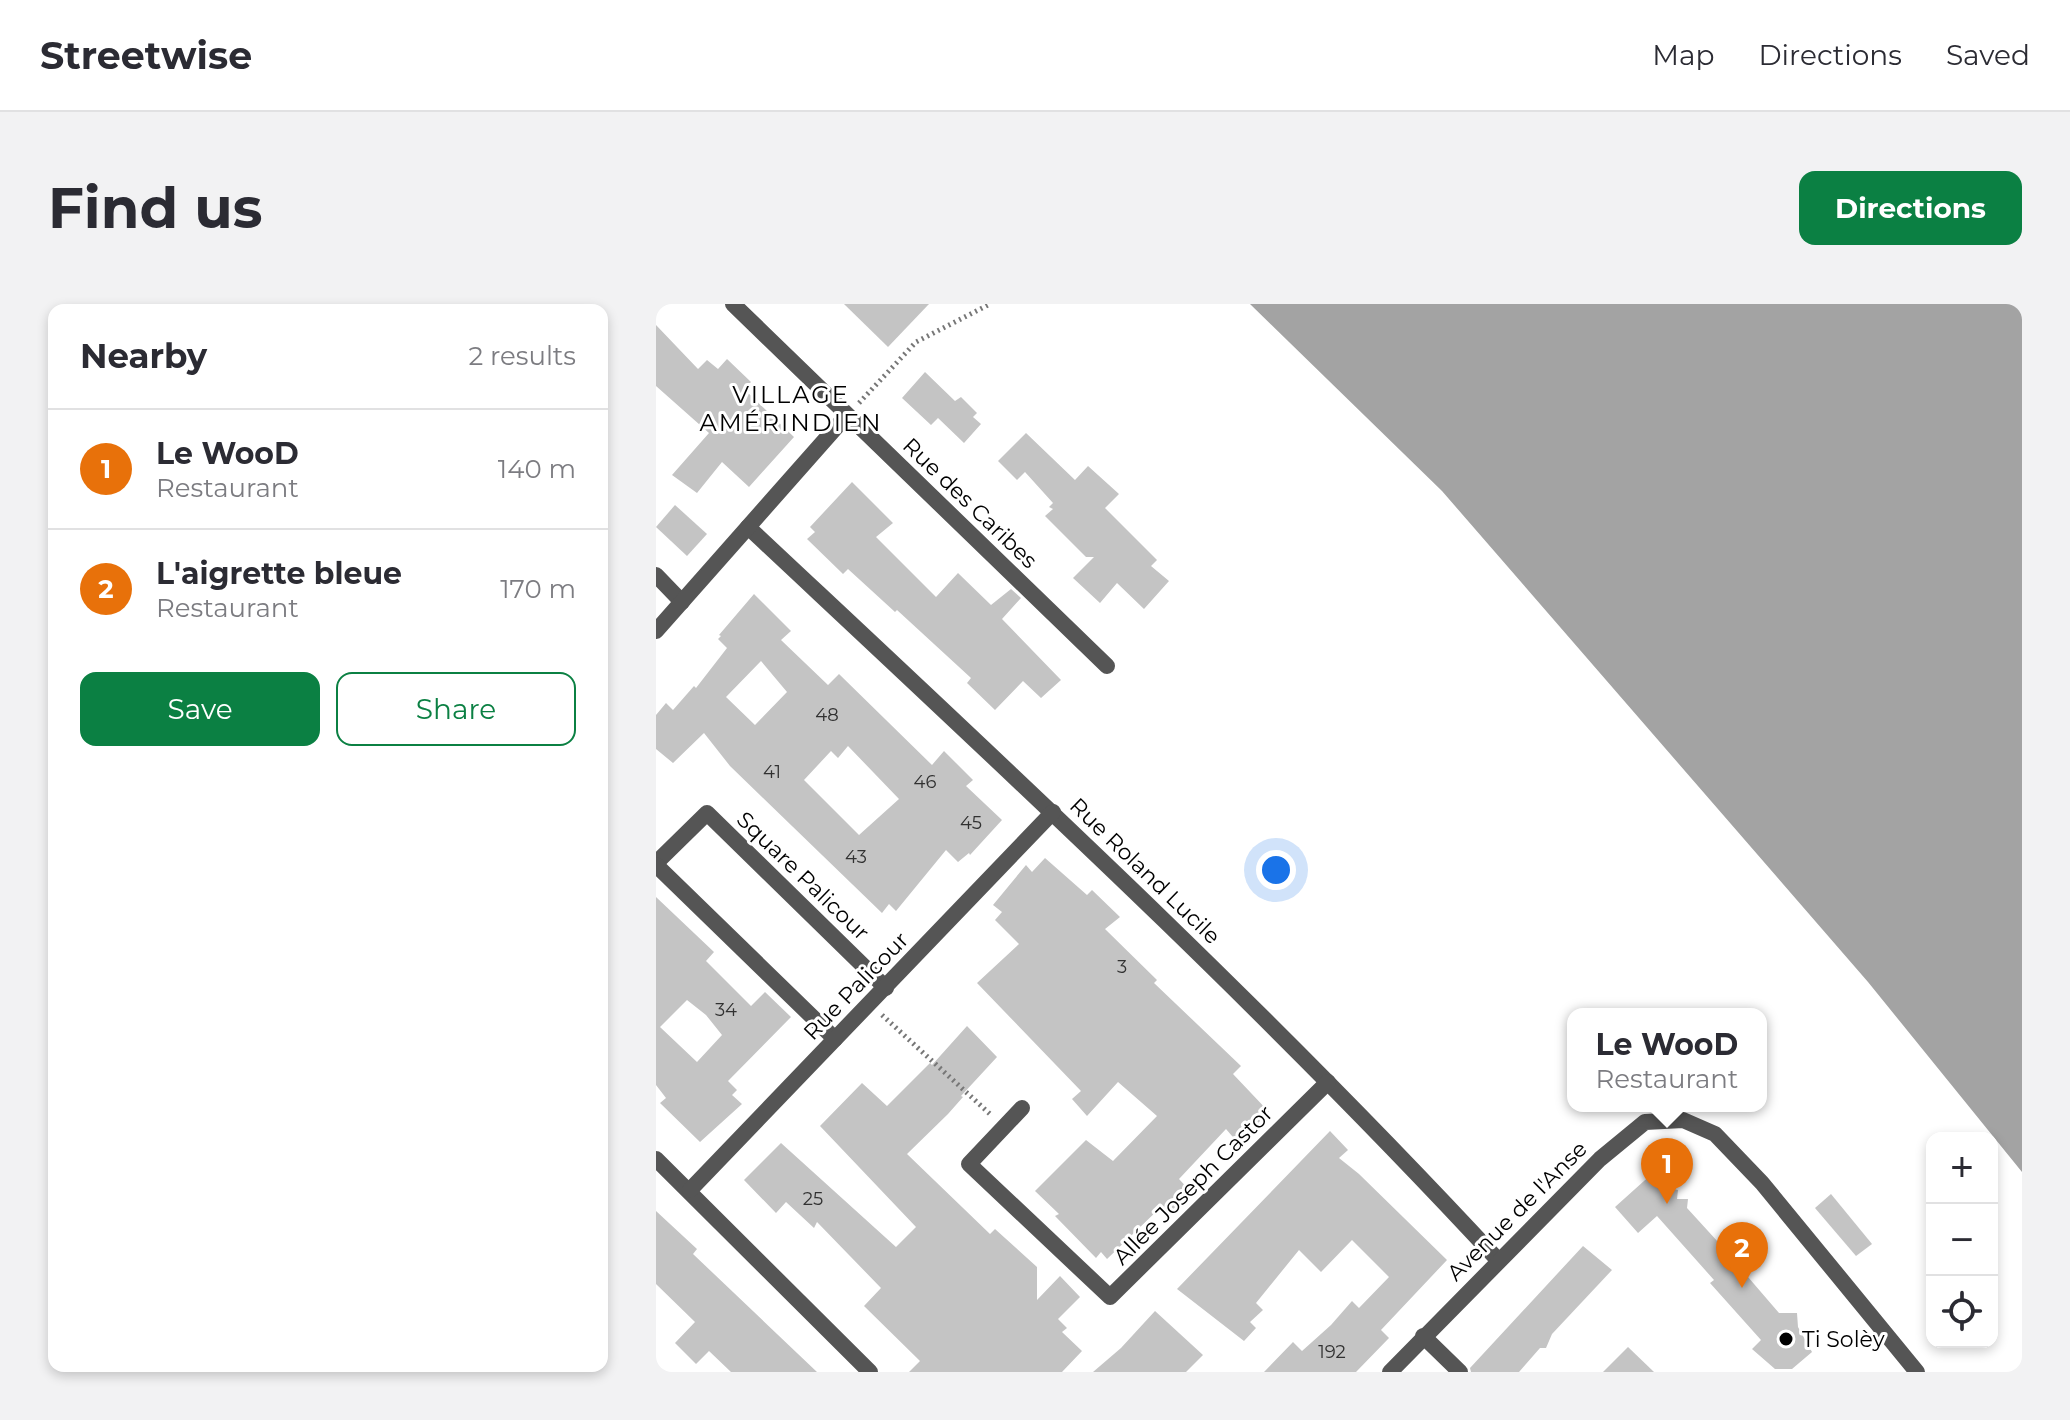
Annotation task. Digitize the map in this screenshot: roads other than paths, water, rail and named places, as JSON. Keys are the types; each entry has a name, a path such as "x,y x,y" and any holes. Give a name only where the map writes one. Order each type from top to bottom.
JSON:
{"street":[{"name":"Rue des Caribes","path":"733,304 1107,666"},
{"path":"656,631 847,415"},
{"name":"Rue Roland Lucile","path":"748,527 1053,812 1386,1139 1498,1260"},
{"path":"656,575 682,602"},
{"name":"Rue Palicour","path":"690,1190 1053,812"},
{"name":"Square Palicour","path":"835,1039 656,864 707,813 886,988"},
{"name":"Allée Joseph Castor","path":"1022,1108 969,1164 1110,1297 1328,1082"},
{"name":"Avenue de l'Anse","path":"1390,1372 1577,1180 1645,1122 1683,1120 1715,1134 1762,1183 1917,1372"},
{"path":"656,1159 870,1372"},
{"path":"1423,1336 1460,1372"}],"place":[{"name":"Le WooD","path":"1667,1204"},
{"name":"L'aigrette bleue","path":"1742,1288"},
{"name":"Ti Solèy","path":"1786,1339"}],"district":[{"name":"VILLAGE AMÉRINDIEN","path":"791,408"}]}
